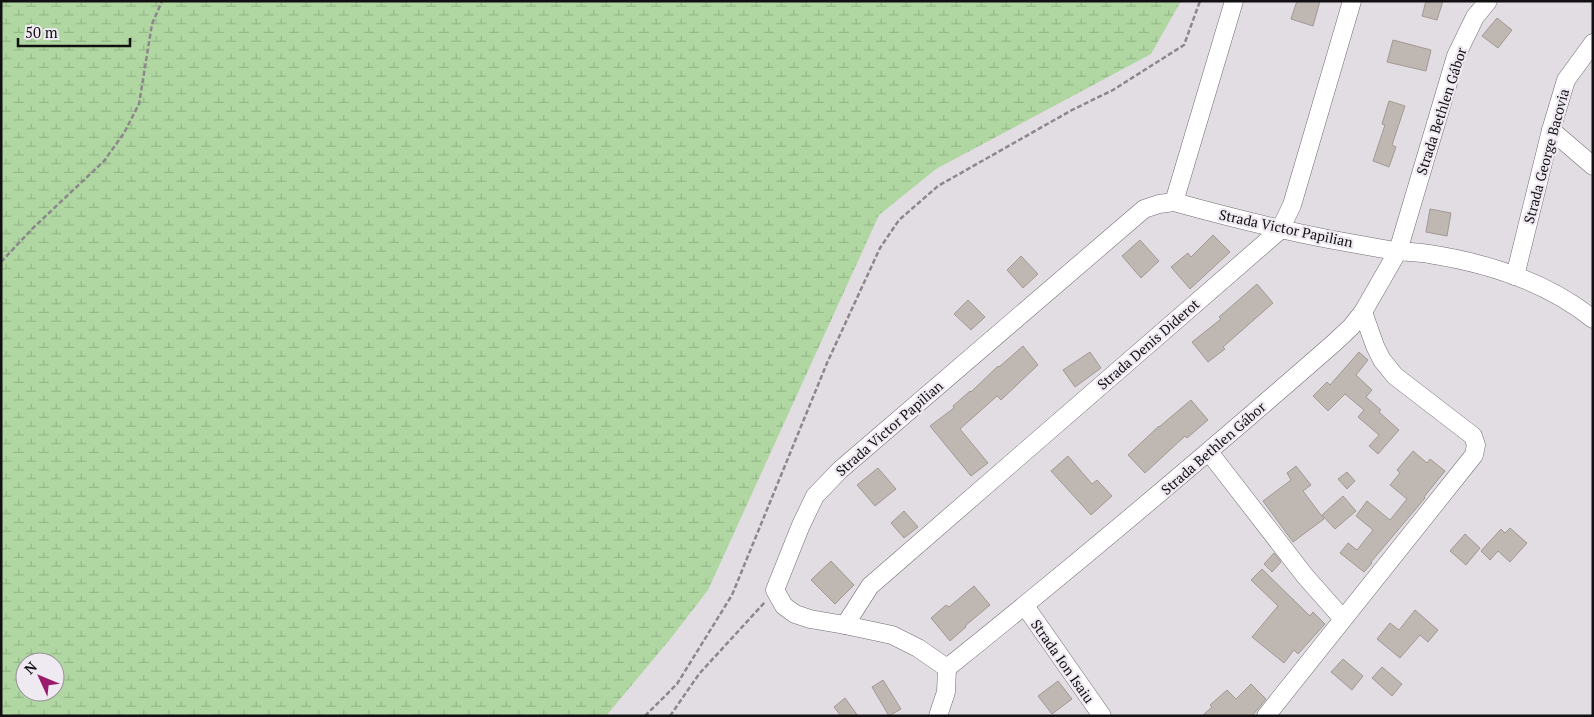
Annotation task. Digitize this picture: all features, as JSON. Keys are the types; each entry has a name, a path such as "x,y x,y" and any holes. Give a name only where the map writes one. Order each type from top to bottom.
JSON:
{"street":[{"path":"1174,202 1234,1"},
{"name":"Strada Denis Diderot","path":"845,624 870,586 1280,230 1292,206 1352,1"},
{"name":"Strada Bethlen Gábor","path":"947,668 1025,606 1209,452 1351,327 1363,312 1398,251 1456,56 1475,17 1488,1"},
{"name":"Strada George Bacovia","path":"1515,276 1551,130 1566,80 1593,43"},
{"path":"1551,130 1593,166"},
{"name":"Strada Victor Papilian","path":"775,590 801,525 815,496 840,470 1144,209 1159,204 1174,202 1280,230 1457,260 1515,276 1541,286 1564,298 1593,318"},
{"path":"1266,716 1474,455 1476,445 1473,436 1395,376 1382,360 1363,312"},
{"path":"1209,452 1305,576 1343,619"},
{"path":"775,590 784,606 795,614 892,635 918,648 947,668 946,692 938,716"},
{"name":"Strada Ion Isaiu","path":"1025,606 1102,716"}],"path":[{"path":"1,262 33,228 104,161 124,133 139,104 152,24 162,1"},
{"path":"645,716 677,684 732,595 826,363 880,248 899,220 938,186 1072,110 1113,90 1184,45 1200,1"},
{"path":"670,716 699,674 775,590"}],"green space":[{"path":"1,1 1181,1 1151,54 936,169 879,215 708,590 606,716 1,716"}],"building":[{"path":"1297,1 1320,1 1313,26 1291,19"},
{"path":"1426,1 1443,1 1437,20 1422,16"},
{"path":"1497,18 1512,30 1498,48 1482,36"},
{"path":"1393,40 1431,50 1426,71 1387,62"},
{"path":"1389,101 1405,106 1392,145 1396,147 1389,167 1373,161 1385,125 1382,124"},
{"path":"1430,209 1451,213 1447,236 1426,232"},
{"path":"1213,235 1230,252 1190,289 1171,267 1188,253 1191,257"},
{"path":"1140,240 1159,261 1141,278 1122,256"},
{"path":"1021,256 1038,274 1023,288 1007,270"},
{"path":"1257,284 1273,303 1223,347 1225,349 1208,362 1192,342 1221,319 1219,317"},
{"path":"968,300 985,317 971,330 954,314"},
{"path":"1023,346 1038,365 1001,400 997,396 960,429 988,463 971,476 930,426 954,408 953,406"},
{"path":"1090,352 1101,368 1075,387 1063,370"},
{"path":"1359,352 1368,360 1356,375 1372,390 1366,397 1399,430 1378,454 1369,446 1379,435 1358,417 1364,410 1345,394 1328,411 1313,396 1327,382 1330,385"},
{"path":"1191,400 1208,420 1187,438 1185,436 1145,473 1128,455"},
{"path":"1413,451 1427,463 1430,459 1445,471 1364,572 1340,553 1348,543 1357,550 1373,530 1356,516 1367,501 1390,520 1407,499 1390,485 1400,473 1397,470"},
{"path":"1068,456 1092,484 1097,480 1112,496 1091,515 1051,471"},
{"path":"1296,466 1311,485 1303,491 1324,519 1293,542 1263,501 1291,480 1287,473"},
{"path":"878,468 896,489 875,506 857,485"},
{"path":"1347,472 1355,481 1347,489 1338,479"},
{"path":"1343,496 1356,511 1335,529 1322,515"},
{"path":"904,511 918,527 904,538 891,523"},
{"path":"1510,528 1527,543 1510,562 1498,551 1490,560 1481,551 1501,529 1505,533"},
{"path":"1465,534 1480,548 1466,565 1450,551"},
{"path":"1274,553 1281,562 1272,572 1264,564"},
{"path":"831,561 854,585 835,604 811,580"},
{"path":"1262,569 1310,616 1313,612 1325,624 1298,654 1294,650 1284,663 1252,637 1278,606 1251,580"},
{"path":"974,586 990,605 950,641 931,618 946,605 949,607"},
{"path":"1415,610 1438,630 1428,642 1420,635 1400,658 1377,639 1390,623 1399,630"},
{"path":"1343,659 1363,676 1352,690 1331,672"},
{"path":"1382,667 1402,684 1392,696 1372,678"},
{"path":"883,680 901,709 889,716 872,687"},
{"path":"1058,681 1072,699 1052,714 1038,696"},
{"path":"1251,684 1266,699 1252,716 1202,716 1212,707 1210,705 1227,690 1236,699"},
{"path":"845,698 858,716 841,716 834,707"}]}
